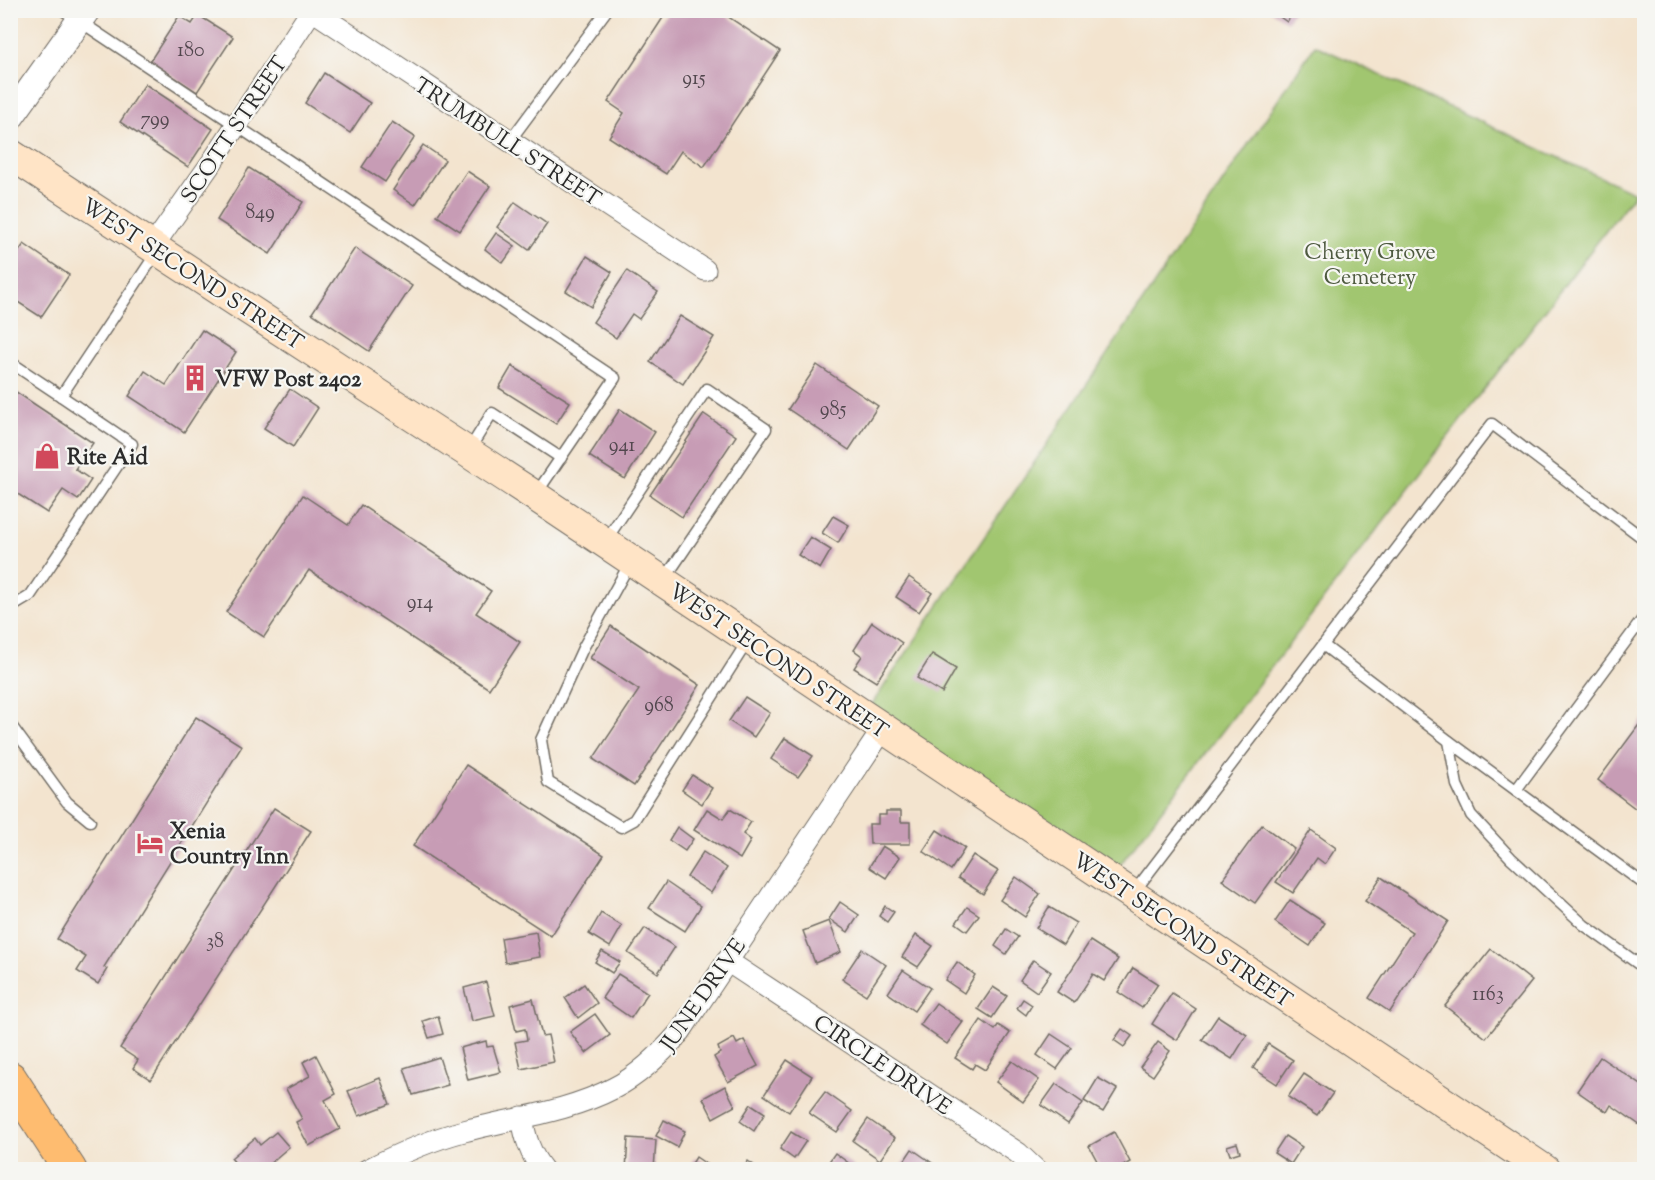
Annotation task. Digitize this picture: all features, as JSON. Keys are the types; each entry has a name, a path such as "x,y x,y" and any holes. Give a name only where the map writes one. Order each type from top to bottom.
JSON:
{"main road":[{"name":"WEST SECOND STREET","path":"10,154 535,496 1545,1170"},
{"path":"10,1078 70,1170"}],"street":[{"name":"SCOTT STREET","path":"156,248 312,10"},
{"name":"TRUMBULL STREET","path":"312,10 705,270"},
{"path":"10,118 77,14"},
{"name":"JUNE DRIVE","path":"366,1170 409,1148 461,1132 583,1102 615,1088 660,1054 680,1032 883,729"},
{"name":"CIRCLE DRIVE","path":"728,961 1018,1153 1036,1170"},
{"path":"522,1117 531,1151 543,1170"}],"lane":[{"path":"509,142 607,10"},
{"path":"77,14 466,281 615,378 535,496"},
{"path":"61,396 156,248"},
{"path":"10,362 132,444 30,596 10,608"},
{"path":"604,543 707,389 766,429 663,582"},
{"path":"467,453 492,413 561,458"},
{"path":"1132,895 1492,424 1644,539"},
{"path":"631,561 583,648 542,740 548,782 621,827 634,820 749,639"},
{"path":"1516,790 1644,617"},
{"path":"1323,645 1644,884"},
{"path":"10,724 68,802 90,821"},
{"path":"1449,741 1457,785 1471,815 1511,858 1584,925 1644,968"}],"green space":[{"name":"Cherry Grove Cemetery","path":"1315,45 1635,193 1109,879 864,716"}],"building":[{"path":"668,10 718,10 780,51 704,167 681,151 666,174 609,137 624,113 608,102"},
{"path":"1270,10 1294,10 1287,22"},
{"path":"198,15 233,37 197,92 150,61 179,16 192,24"},
{"path":"324,73 370,103 350,133 305,103"},
{"path":"145,84 213,129 188,167 120,122"},
{"path":"392,122 415,137 385,182 362,167"},
{"path":"423,145 445,160 415,205 393,190"},
{"path":"249,168 303,202 270,254 217,220"},
{"path":"467,171 490,186 460,231 437,216"},
{"path":"515,202 547,224 529,250 497,227"},
{"path":"496,233 515,246 503,263 485,249"},
{"path":"24,244 69,275 41,317 10,297 10,264"},
{"path":"355,248 412,286 369,351 312,313"},
{"path":"587,256 612,272 591,307 566,291"},
{"path":"627,271 658,292 639,319 632,314 616,338 593,322"},
{"path":"680,316 714,337 683,384 650,362"},
{"name":"VFW Post 2402","path":"202,330 236,352 184,432 129,396 145,371 166,385"},
{"path":"817,365 878,406 849,450 788,409"},
{"path":"512,366 570,402 556,424 499,388"},
{"name":"Rite Aid","path":"10,388 93,443 75,469 91,480 78,500 63,490 47,513 10,489"},
{"path":"290,389 318,408 293,447 264,428"},
{"path":"620,409 655,432 625,479 589,456"},
{"path":"704,414 736,436 682,517 650,495"},
{"path":"303,495 348,525 361,505 491,591 476,613 520,642 489,689 309,570 264,637 226,612"},
{"path":"833,516 849,525 838,543 822,533"},
{"path":"810,537 831,550 820,569 798,555"},
{"path":"909,577 932,593 919,612 896,597"},
{"path":"872,622 902,643 876,682 854,668 862,656 854,650"},
{"path":"611,626 700,685 634,786 593,759 639,690 590,658"},
{"path":"932,654 956,669 942,693 917,678"},
{"path":"745,697 770,713 754,737 729,721"},
{"name":"Xenia Country Inn","path":"196,717 242,746 104,967 107,969 98,984 77,971 86,957 57,939"},
{"path":"1644,718 1644,815 1598,780"},
{"path":"785,738 813,756 798,777 771,759"},
{"path":"466,765 604,855 551,936 413,846"},
{"path":"692,775 712,788 702,804 682,790"},
{"name":"Xenia Country Inn","path":"274,808 311,831 151,1080 133,1068 138,1060 120,1048"},
{"path":"707,809 723,819 730,809 751,822 743,834 751,840 740,859 694,830"},
{"path":"886,811 901,811 901,822 910,822 910,844 870,844 869,824 878,824 878,815 886,815"},
{"path":"1262,825 1294,849 1255,903 1222,880"},
{"path":"677,827 693,839 685,851 669,840"},
{"path":"937,830 965,848 951,870 923,851"},
{"path":"1311,830 1336,848 1325,864 1317,858 1293,893 1276,882"},
{"path":"882,846 900,857 886,878 869,867"},
{"path":"703,852 727,868 711,893 687,877"},
{"path":"973,855 998,871 983,894 958,878"},
{"path":"1016,877 1040,894 1025,917 1000,900"},
{"path":"1381,877 1448,921 1390,1012 1369,998 1412,932 1365,901"},
{"path":"666,882 701,906 685,931 649,908"},
{"path":"1290,900 1325,923 1310,946 1275,922"},
{"path":"840,902 859,915 848,932 829,919"},
{"path":"885,906 894,912 887,922 879,916"},
{"path":"967,907 979,915 967,931 956,923"},
{"path":"1049,907 1076,923 1063,945 1036,928"},
{"path":"601,913 622,926 610,947 589,934"},
{"path":"829,921 841,952 815,963 803,931"},
{"path":"645,928 675,947 658,973 628,953"},
{"path":"1006,929 1018,937 1006,954 995,946"},
{"path":"536,932 540,957 505,963 501,938"},
{"path":"916,935 933,946 918,967 902,957"},
{"path":"1090,941 1118,959 1104,981 1093,974 1074,1003 1057,992"},
{"path":"862,949 886,965 866,995 842,979"},
{"path":"1491,949 1532,981 1486,1038 1445,1006"},
{"path":"602,951 620,962 612,973 595,962"},
{"path":"1033,960 1051,972 1037,992 1020,980"},
{"path":"957,962 975,975 964,993 945,980"},
{"path":"1133,968 1158,984 1142,1008 1118,992"},
{"path":"903,970 930,988 914,1011 888,993"},
{"path":"618,974 648,993 631,1018 602,998"},
{"path":"486,982 495,1016 472,1021 464,988"},
{"path":"584,984 597,1003 578,1018 565,998"},
{"path":"993,987 1007,996 992,1018 978,1009"},
{"path":"1172,993 1196,1009 1177,1040 1152,1024"},
{"path":"533,999 542,1036 548,1035 554,1062 521,1069 515,1042 527,1040 525,1029 516,1031 510,1005"},
{"path":"1023,999 1032,1005 1026,1015 1017,1008"},
{"path":"936,1003 963,1022 947,1044 920,1025"},
{"path":"595,1014 610,1035 586,1053 570,1032"},
{"path":"438,1016 443,1034 429,1038 423,1021"},
{"path":"1218,1016 1247,1035 1232,1059 1202,1040"},
{"path":"981,1020 995,1030 998,1025 1010,1033 985,1070 975,1064 972,1069 955,1058"},
{"path":"1122,1029 1132,1036 1124,1047 1114,1040"},
{"path":"1051,1034 1072,1048 1057,1069 1037,1055"},
{"path":"734,1038 737,1044 744,1040 758,1066 728,1082 714,1057 720,1053 718,1047"},
{"path":"486,1041 487,1047 493,1046 501,1072 468,1080 460,1048"},
{"path":"1158,1042 1170,1051 1153,1076 1140,1067"},
{"path":"1268,1044 1293,1060 1277,1084 1253,1068"},
{"path":"316,1055 336,1094 325,1100 340,1129 309,1146 296,1122 302,1119 286,1089 310,1076 303,1062"},
{"path":"439,1057 448,1085 413,1095 404,1068"},
{"path":"1600,1057 1644,1087 1644,1128 1611,1105 1607,1112 1577,1091"},
{"path":"787,1060 812,1076 789,1112 764,1095"},
{"path":"1012,1061 1039,1080 1023,1102 996,1082"},
{"path":"1304,1074 1333,1093 1317,1116 1288,1097"},
{"path":"380,1078 390,1104 359,1116 348,1091"},
{"path":"1098,1078 1117,1089 1103,1112 1084,1101"},
{"path":"1056,1084 1083,1103 1068,1124 1041,1105"},
{"path":"725,1086 735,1106 713,1118 703,1098"},
{"path":"825,1092 852,1111 837,1132 809,1113"},
{"path":"751,1104 765,1113 754,1131 740,1121"},
{"path":"868,1119 895,1138 880,1160 853,1141"},
{"path":"664,1120 685,1131 677,1147 656,1136"},
{"path":"276,1132 289,1147 268,1165 272,1170 231,1170 237,1165 231,1158 255,1138 260,1145"},
{"path":"791,1132 806,1141 794,1159 780,1149"},
{"path":"1114,1132 1130,1162 1116,1170 1102,1170 1089,1146"},
{"path":"1285,1136 1302,1147 1291,1164 1274,1153"},
{"path":"628,1138 656,1140 654,1170 626,1170"},
{"path":"1237,1143 1240,1152 1230,1155 1227,1146"},
{"path":"912,1149 938,1167 937,1170 898,1170"},
{"path":"835,1153 854,1167 852,1170 823,1170"},
{"path":"696,1157 715,1170 688,1170"},
{"path":"748,1161 761,1170 742,1170"}],"place":[{"name":"VFW Post 2402","path":"195,378"},
{"name":"Rite Aid","path":"47,456"},
{"name":"Xenia Country Inn","path":"150,843"}]}
